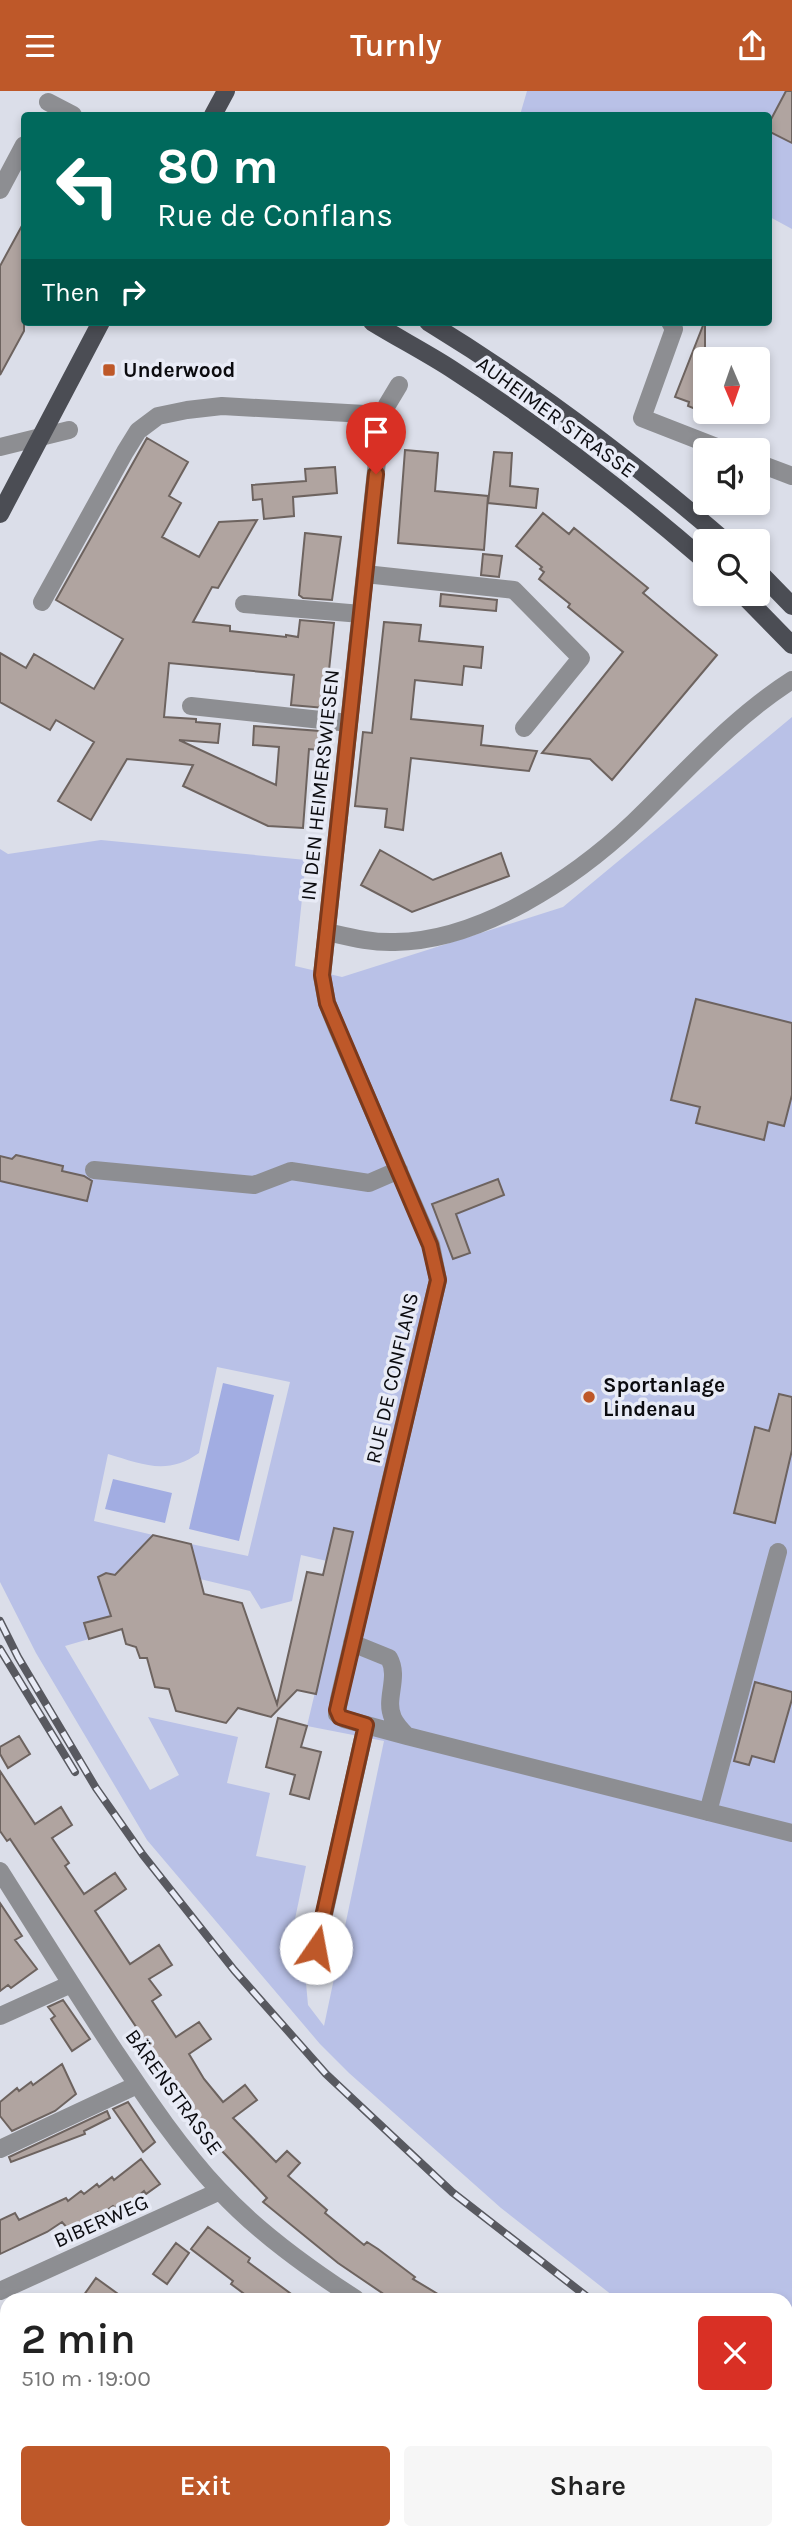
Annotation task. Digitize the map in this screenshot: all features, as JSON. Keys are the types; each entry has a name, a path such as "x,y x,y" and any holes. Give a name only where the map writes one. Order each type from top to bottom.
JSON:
{"main road":[{"path":"216,112 226,91"},
{"path":"0,514 100,326"},
{"name":"AUHEIMER STRASSE","path":"379,326 449,367 547,434 607,478 693,551"},
{"name":"AUHEIMER STRASSE","path":"434,326 552,403 674,496 711,529"},
{"path":"770,583 792,606"},
{"path":"753,606 792,645"}],"street":[{"path":"47,103 66,112"},
{"path":"0,190 21,151"},
{"path":"672,326 674,329 642,418 693,438"},
{"name":"IN DEN HEIMERSWIESEN","path":"399,385 383,415 327,932 379,942 441,936 477,924 540,894 574,871 633,823 735,722 792,680"},
{"path":"42,602 131,441 138,431 158,416 222,405 383,415"},
{"path":"0,447 69,430"},
{"path":"770,468 792,476"},
{"path":"365,574 514,590 582,657 524,727"},
{"path":"244,604 361,614"},
{"path":"191,706 349,723"},
{"name":"RUE DE CONFLANS","path":"327,932 322,975 327,1003 430,1245 438,1280 337,1714 344,1719 407,1736 792,1833"},
{"path":"94,1170 254,1185 291,1171 369,1183 398,1170"},
{"path":"709,1812 778,1552"},
{"path":"352,1643 389,1658 395,1677 391,1713 394,1721 407,1736"},
{"path":"311,1973 366,1725"},
{"name":"BÄRENSTRASSE","path":"1,1874 137,2085 178,2142 220,2191 279,2243 347,2293"},
{"path":"0,2016 71,1984"},
{"path":"0,2149 137,2085"},
{"name":"BIBERWEG","path":"0,2291 220,2191"}],"shaded area":[{"path":"527,91 792,91 792,229 772,218 772,112 521,112"},
{"path":"792,717 792,2293 609,2293 501,2208 349,2073 320,2044 147,1840 36,1653 0,1582 0,849 8,854 101,840 306,860 295,966 342,977 563,907","holes":["217,1367 290,1382 248,1556 191,1544 200,1579 250,1591 261,1609 292,1601 301,1555 327,1561 334,1528 353,1532 307,1726 384,1741 324,2026 308,2005 305,1972 285,1967 306,1866 256,1856 270,1793 227,1783 238,1737 148,1717 179,1775 150,1790 65,1646 89,1639 84,1623 111,1616 98,1577 106,1573 115,1575 153,1535 94,1521 108,1454 143,1464 165,1466 187,1460 199,1453"]},
{"path":"223,1383 274,1395 239,1541 189,1529"},
{"path":"113,1479 172,1493 165,1523 105,1509"}],"building":[{"path":"786,91 792,91 792,143 772,133 772,117"},
{"path":"21,228 21,326 24,326 24,331 0,375 0,266"},
{"path":"703,326 705,326 705,347 695,347"},
{"path":"693,351 693,408 688,406 689,402 675,397"},
{"path":"147,438 188,462 169,496 181,503 162,537 199,557 219,522 257,520 218,588 212,587 193,622 230,626 230,631 286,637 298,637 300,620 334,623 325,708 291,705 294,675 169,663 164,717 220,724 218,743 179,740 276,785 279,747 253,745 254,726 320,731 319,750 309,749 303,828 268,826 183,786 193,765 127,759 91,820 58,801 94,742 56,720 50,730 0,702 0,653 26,668 34,654 94,689 123,639 56,600"},
{"path":"405,450 438,453 435,491 488,496 484,550 398,543"},
{"path":"494,452 512,453 510,486 538,489 536,508 488,503"},
{"path":"335,467 337,493 293,497 294,516 264,519 262,499 253,500 252,485 306,481 305,469"},
{"path":"543,513 569,534 574,528 648,588 643,593 717,655 612,780 590,759 542,753 623,652 568,607 570,604 539,579 544,572 540,569 542,567 516,546"},
{"path":"305,533 341,537 332,600 303,598 299,595"},
{"path":"483,554 502,556 499,577 481,575"},
{"path":"441,594 497,600 496,611 440,606"},
{"path":"384,622 421,625 419,641 483,647 481,668 464,666 462,685 415,680 411,719 483,726 481,745 537,751 529,771 411,758 403,830 385,827 387,809 355,806 363,732 372,733"},
{"path":"380,850 433,880 501,853 509,876 412,912 361,885"},
{"path":"696,999 792,1023 792,1095 784,1126 768,1122 764,1140 696,1123 700,1107 671,1100"},
{"path":"16,1155 63,1166 62,1171 84,1176 92,1181 87,1201 0,1181 0,1156 12,1159"},
{"path":"498,1179 504,1195 456,1214 470,1253 453,1259 432,1204"},
{"path":"779,1394 792,1397 792,1450 775,1523 734,1513 755,1427 769,1431"},
{"path":"334,1528 353,1532 316,1694 297,1690 271,1717 238,1708 226,1723 176,1711 169,1689 155,1687 147,1658 140,1658 136,1647 126,1644 122,1629 89,1639 84,1623 111,1616 98,1577 106,1573 115,1575 153,1535 191,1544 204,1594 242,1603 277,1704 307,1572 323,1575"},
{"path":"755,1682 792,1692 792,1699 774,1762 752,1756 749,1765 734,1761"},
{"path":"278,1718 307,1726 301,1747 321,1752 309,1799 290,1794 295,1775 266,1767"},
{"path":"19,1736 30,1754 8,1768 0,1754 0,1747"},
{"path":"0,1771 35,1824 61,1807 72,1825 52,1838 69,1863 65,1866 84,1894 115,1873 126,1889 95,1911 130,1964 159,1945 172,1965 149,1979 161,1995 152,2001 176,2037 199,2022 211,2039 189,2054 204,2079 223,2102 245,2085 257,2100 233,2118 276,2162 287,2151 300,2163 288,2176 327,2210 325,2213 364,2245 367,2242 378,2249 415,2277 413,2279 436,2293 382,2293 338,2263 263,2202 267,2198 189,2113 186,2115 164,2084 168,2082 161,2073 165,2070 10,1839 7,1841 0,1831"},
{"path":"0,1903 22,1936 15,1940 37,1969 11,1988 8,1985 0,1991"},
{"path":"63,2000 90,2039 72,2051 51,2019 55,2016 48,2007"},
{"path":"62,2064 76,2094 55,2111 12,2131 0,2116 0,2102 17,2088 19,2091 31,2082 33,2085"},
{"path":"128,2102 155,2142 143,2152 113,2109"},
{"path":"107,2111 110,2118 84,2131 85,2134 11,2162 9,2157"},
{"path":"141,2159 160,2184 146,2194 144,2191 131,2202 129,2199 100,2215 98,2212 85,2223 83,2220 69,2230 62,2222 0,2254 0,2220 15,2213 19,2220 66,2198 68,2201 81,2191 84,2194 112,2177 114,2180"},
{"path":"208,2227 250,2258 248,2262 290,2293 243,2293 231,2284 233,2281 191,2249"},
{"path":"176,2243 189,2253 167,2284 153,2274"},
{"path":"96,2278 117,2293 85,2293"}],"railway":[{"path":"0,1621 18,1657 96,1788 143,1855 234,1970 326,2074 452,2192 582,2293"},
{"path":"0,1649 75,1772"}],"place":[{"name":"Underwood","path":"109,370"},
{"name":"Sportanlage Lindenau","path":"589,1397"}],"route":[{"path":"316,1948 366,1725 340,1717 337,1710 438,1280 430,1245 327,1003 322,975 376,474"}]}
